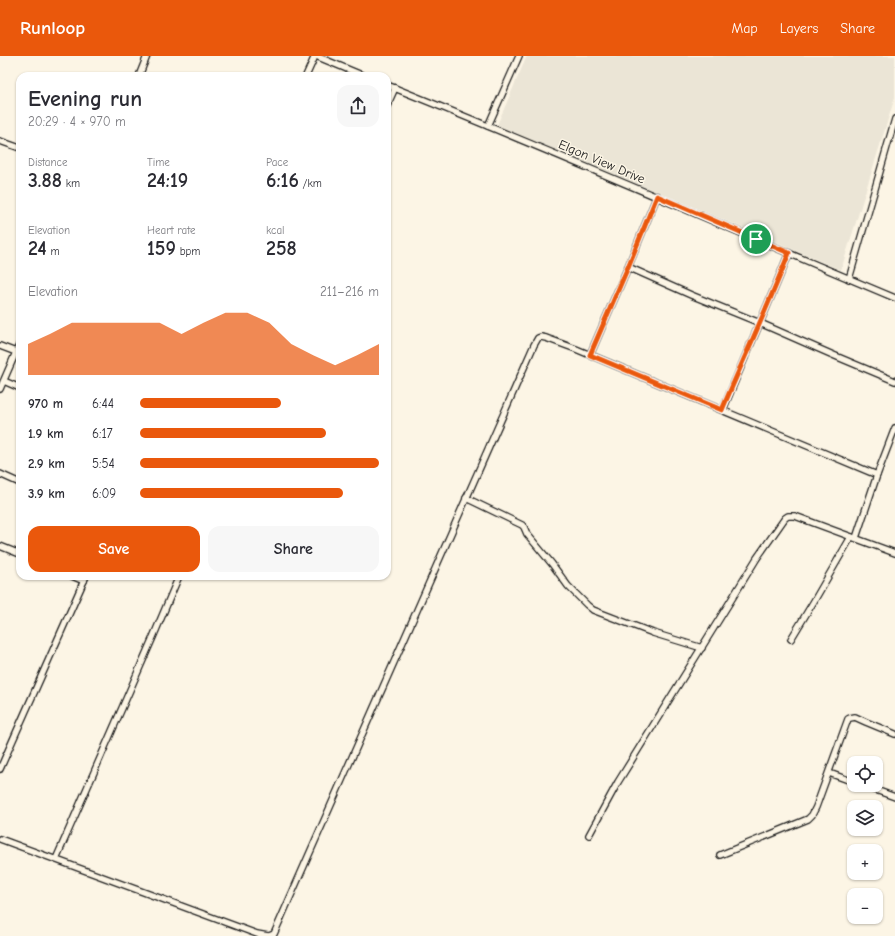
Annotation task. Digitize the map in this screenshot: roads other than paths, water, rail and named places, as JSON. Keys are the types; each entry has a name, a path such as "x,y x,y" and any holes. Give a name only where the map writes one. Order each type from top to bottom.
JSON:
{"street":[{"path":"141,72 147,56"},
{"path":"308,72 315,56 354,72"},
{"path":"488,126 519,56"},
{"name":"Elgon View Drive","path":"391,86 657,196 895,298"},
{"path":"391,97 395,88"},
{"path":"850,279 895,119"},
{"path":"0,141 16,147"},
{"path":"590,355 657,196"},
{"path":"722,410 789,253"},
{"path":"628,267 895,381"},
{"path":"0,838 257,935 269,936 274,934 538,338 546,338 590,355 877,475"},
{"path":"0,346 16,352 0,389"},
{"path":"4,381 16,386"},
{"path":"790,638 853,537 895,428"},
{"path":"0,474 16,481"},
{"path":"466,498 522,525 527,534 568,586 593,610 653,633 702,648"},
{"path":"589,835 618,782 758,558 788,516 794,516 895,553"},
{"path":"0,546 16,552"},
{"path":"0,769 85,580"},
{"path":"56,859 177,580"},
{"path":"720,855 812,815 848,719 855,717 895,734"},
{"path":"829,773 847,779"},
{"path":"881,792 895,797"}]}
